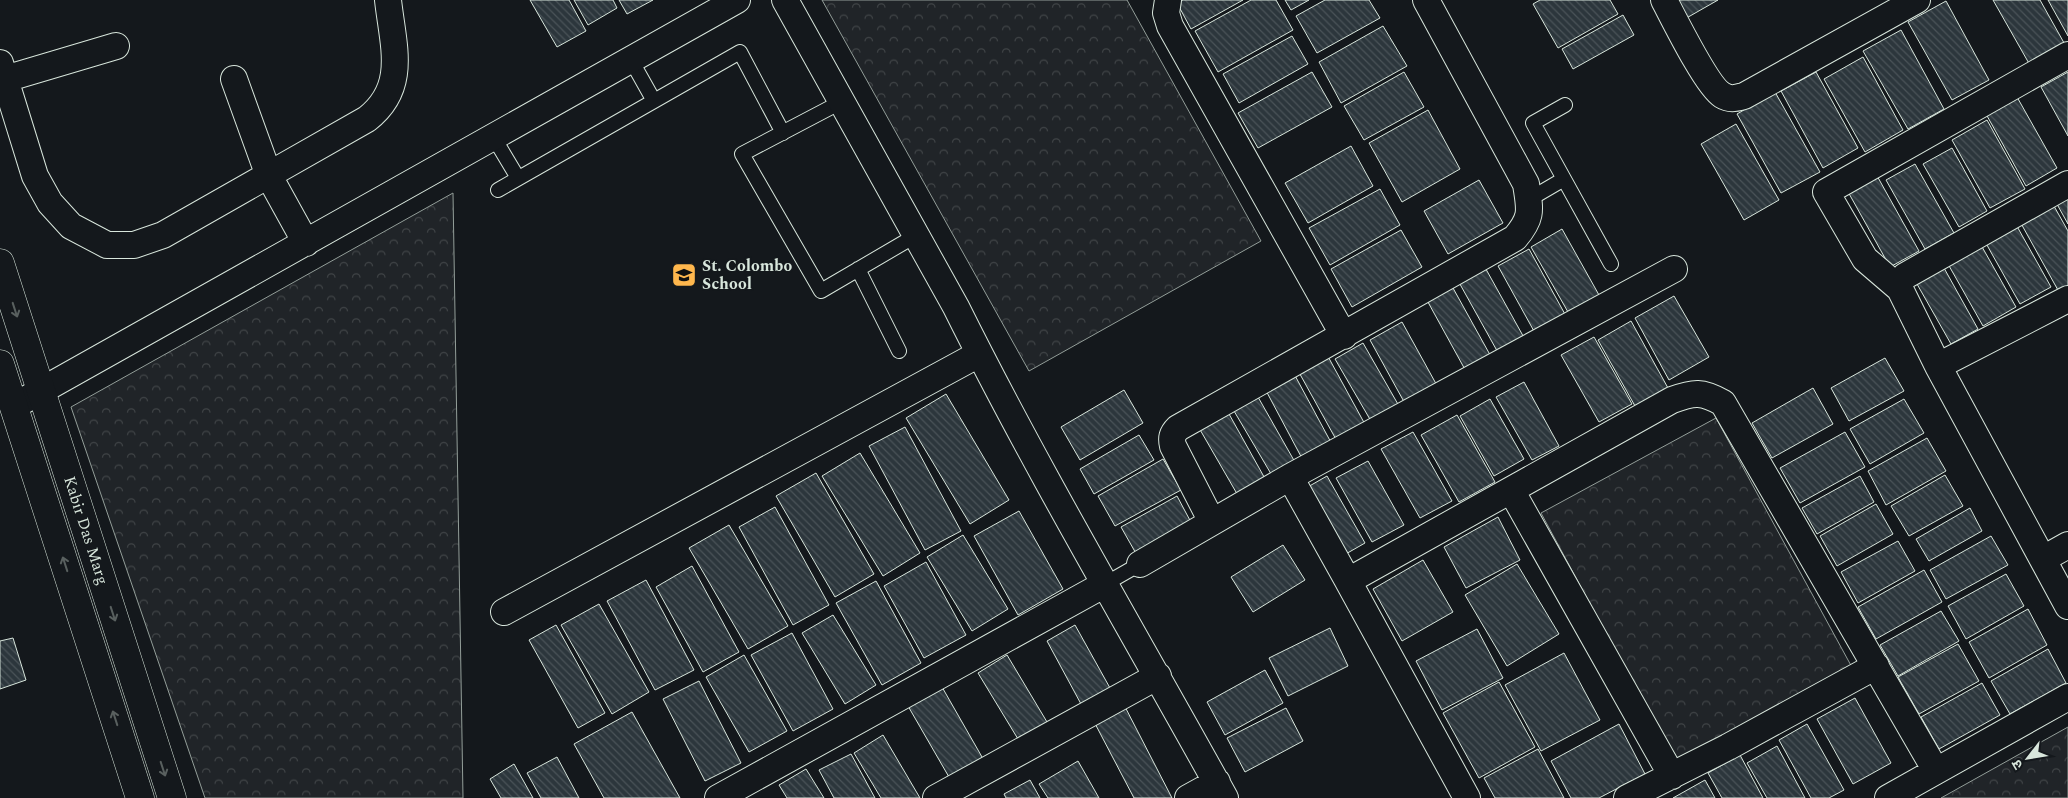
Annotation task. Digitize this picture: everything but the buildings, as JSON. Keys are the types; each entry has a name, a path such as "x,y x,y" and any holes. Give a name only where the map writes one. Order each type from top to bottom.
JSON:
{"street":[{"path":"116,46 3,71 35,176 50,204 71,226 106,245 134,245 163,235 367,119 381,108 391,91 395,69 388,0"},
{"path":"14,406 306,244 737,0"},
{"path":"785,0 956,307 979,354 1105,584 1221,790 1188,798"},
{"path":"1168,0 1166,13 1170,26 1344,336"},
{"path":"1212,522 1173,446 1171,440 1173,433 1178,428 1515,238 1527,224 1528,200 1526,184 1426,0"},
{"path":"1664,0 1710,82 1722,95 1732,99 1744,96 1904,3"},
{"path":"2068,55 1826,192 1865,259 1900,289 1938,366 2068,606"},
{"path":"234,79 269,176 306,244"},
{"path":"1900,289 1900,282 1904,276 2068,184"},
{"name":"Kabir Das Marg","path":"0,263 172,798"},
{"path":"1140,564 1290,477 1674,269"},
{"path":"1938,366 2068,298"},
{"path":"504,612 979,354"},
{"name":"Kabir Das Marg","path":"0,364 140,798"},
{"path":"1348,581 1672,400 1690,393 1707,394 1723,403 1936,771"},
{"path":"1290,477 1467,798"},
{"path":"1511,490 1672,776"},
{"path":"2043,559 2068,545"},
{"path":"718,798 1105,584"},
{"path":"1627,798 1728,748 1876,666"},
{"path":"936,798 1158,676"},
{"path":"1888,798 2068,697"}],"lane":[{"path":"498,190 740,52 783,132"},
{"path":"631,60 654,101"},
{"path":"841,102 742,154 821,291 915,236"},
{"path":"1565,105 1533,123 1611,264"},
{"path":"494,138 518,178"},
{"path":"1528,200 1564,179"},
{"path":"858,270 899,351"},
{"path":"1105,584 1140,564"}],"green space":[{"path":"822,0 1127,0 1261,241 1029,371"},
{"path":"453,193 463,798 205,798 71,407"},
{"path":"1716,418 1854,671 1678,767 1541,513"},
{"path":"2068,727 2068,798 1941,798"}],"place":[{"name":"St. Colombo School","path":"684,275"}]}
